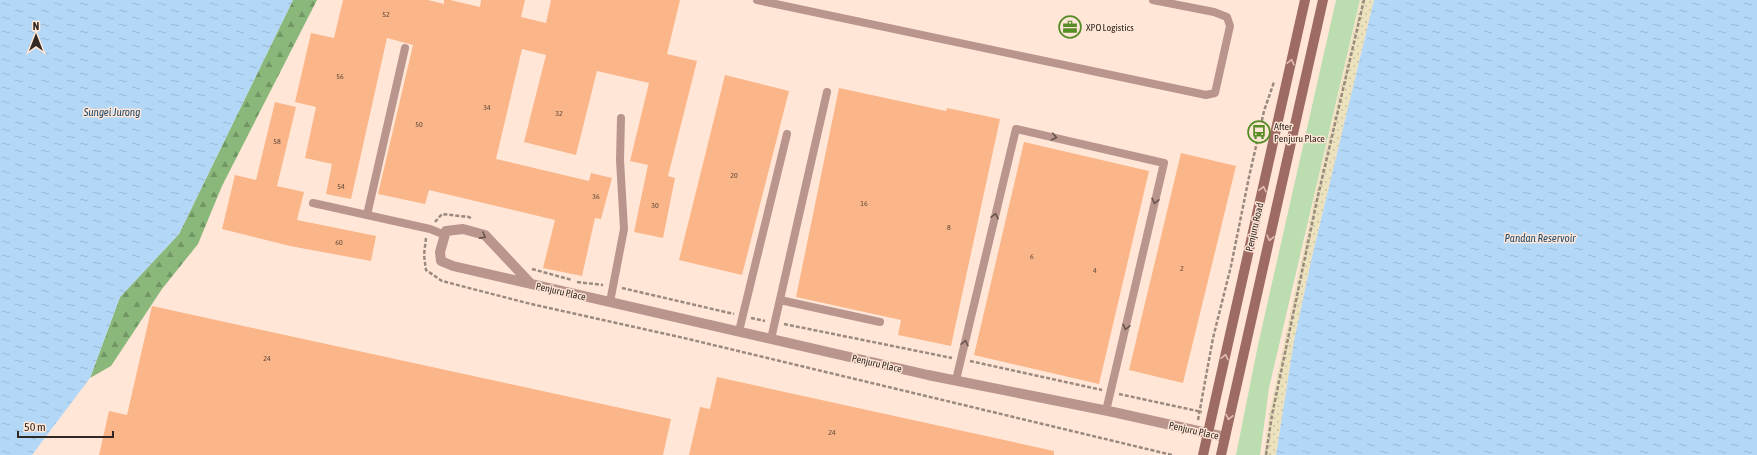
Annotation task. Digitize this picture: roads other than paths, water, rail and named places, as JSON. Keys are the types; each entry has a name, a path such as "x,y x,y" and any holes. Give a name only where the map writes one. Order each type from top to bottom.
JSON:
{"main road":[{"name":"Penjuru Road","path":"1203,455 1305,0"},
{"name":"Penjuru Road","path":"1221,455 1323,0"}],"street":[{"name":"Penjuru Place","path":"530,283 485,235 463,229 446,231 440,252 441,261 453,266 738,332 1225,437"}],"lane":[{"path":"757,0 1206,95 1215,93 1230,26 1228,17 1214,12 1153,0"},
{"path":"367,215 405,48"},
{"path":"771,339 827,92"},
{"path":"610,302 624,229 620,160 621,118"},
{"path":"956,380 1016,129 1164,162 1106,411"},
{"path":"738,332 787,134"},
{"path":"313,203 430,229 445,235"},
{"path":"780,300 880,322"}],"water":[{"name":"Sungei Jurong","path":"0,0 293,0 179,234 120,297 90,378 32,455 0,455"},
{"name":"Pandan Reservoir","path":"1374,0 1757,0 1757,455 1276,455 1294,341 1312,257"}],"place":[{"name":"XPO Logistics","path":"1070,27"},
{"name":"After Penjuru Place","path":"1259,132"}]}
